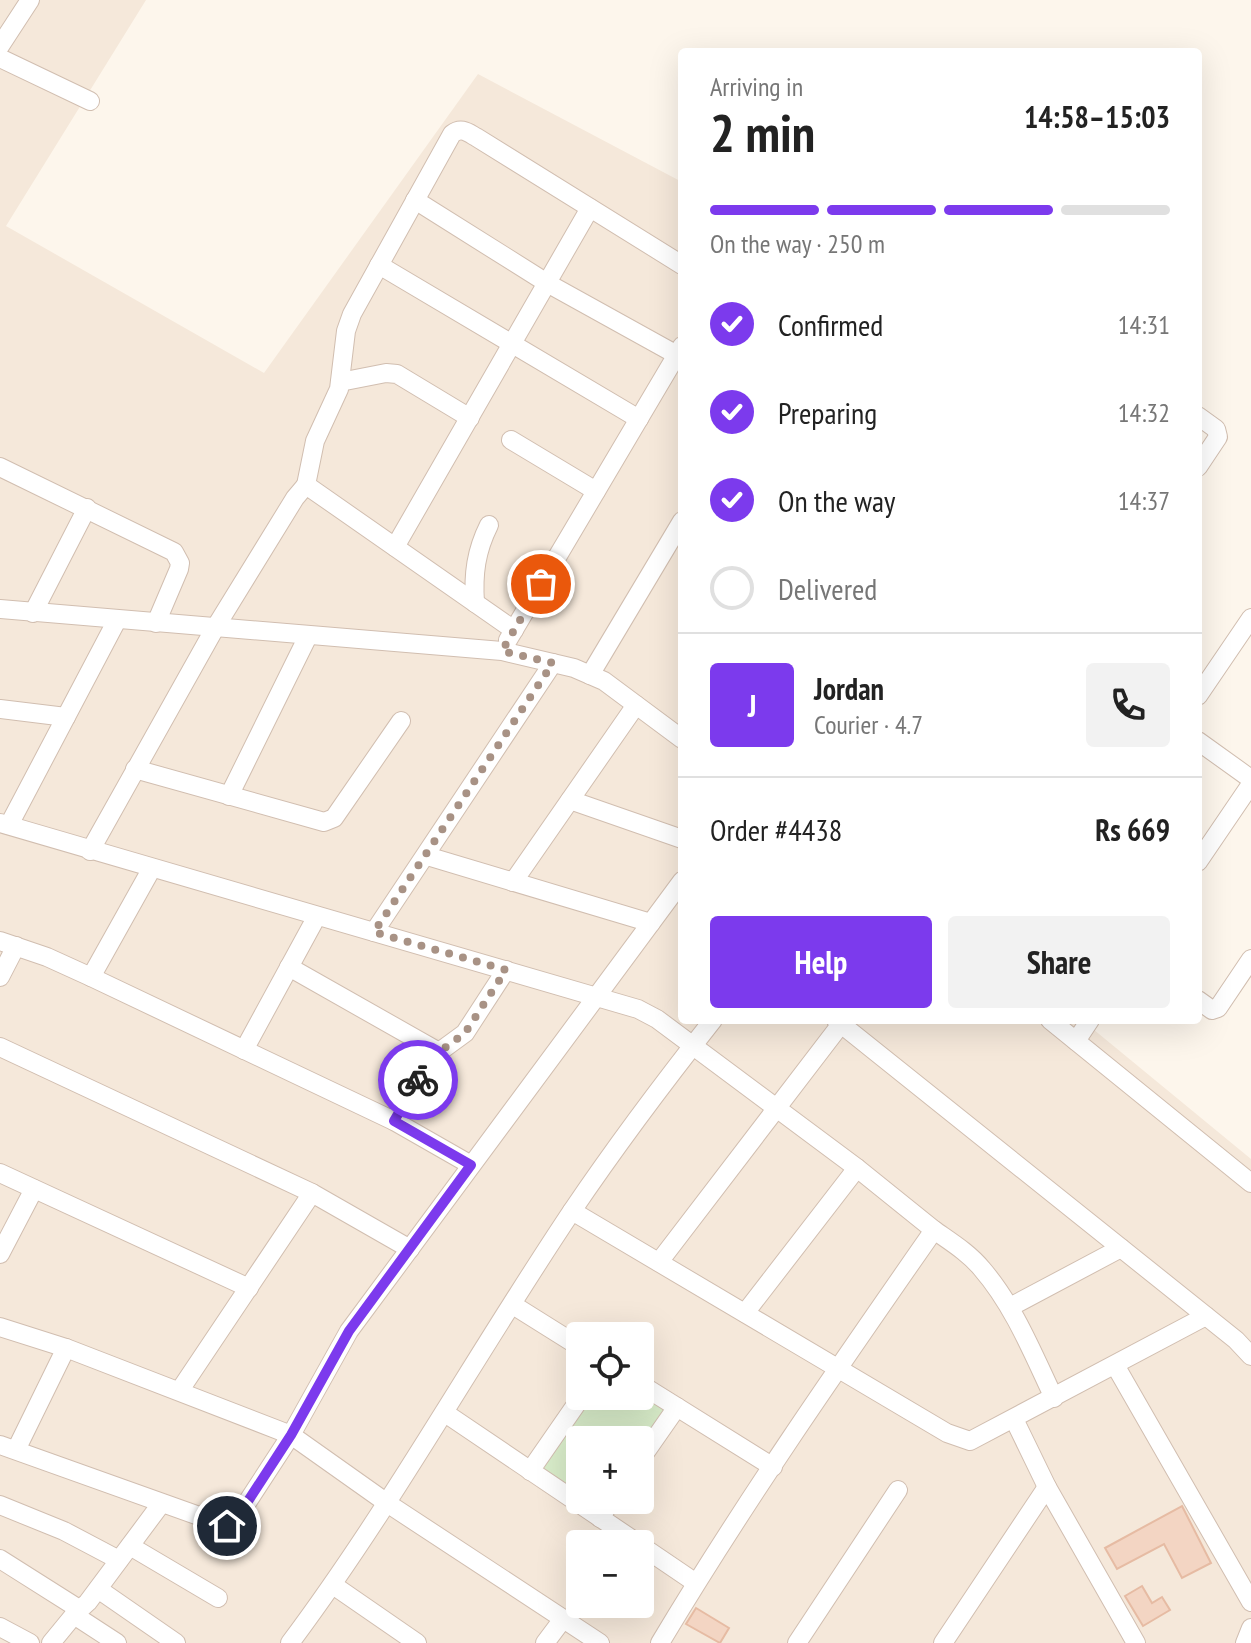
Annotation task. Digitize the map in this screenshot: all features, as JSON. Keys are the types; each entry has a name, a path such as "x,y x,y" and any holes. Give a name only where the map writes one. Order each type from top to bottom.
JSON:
{"street":[{"path":"0,46 30,0"},
{"path":"0,58 90,101"},
{"path":"90,851 215,628 306,485 315,441 340,382 348,323 452,134 464,130 678,263"},
{"path":"415,200 547,283 678,349"},
{"path":"395,547 590,208"},
{"path":"379,265 639,419"},
{"path":"502,651 678,353"},
{"path":"340,382 386,373 397,374 470,418"},
{"path":"1202,419 1216,429 1218,437 1202,461"},
{"path":"511,440 596,491"},
{"path":"0,467 174,552 178,557 179,569 156,623"},
{"path":"306,485 514,630"},
{"path":"33,613 87,508"},
{"path":"475,603 473,574 477,553 489,525"},
{"path":"590,675 678,528"},
{"path":"0,609 502,651 574,668 604,681 678,736"},
{"path":"1202,690 1251,618"},
{"path":"117,620 4,824 597,996 650,1015 857,1168 981,1267 1010,1307 1054,1398"},
{"path":"229,796 308,636"},
{"path":"374,932 553,663"},
{"path":"513,882 636,705"},
{"path":"0,709 66,717"},
{"path":"135,769 324,822 330,821 401,721"},
{"path":"1202,744 1251,781 1202,856"},
{"path":"570,800 678,838"},
{"path":"427,856 651,923"},
{"path":"91,977 152,868"},
{"path":"66,1348 8,1448 220,1525 231,1524 291,1435 349,1331 678,886"},
{"path":"244,1050 317,916"},
{"path":"0,977 8,943 91,977 394,1121 471,1165"},
{"path":"1202,1003 1212,1010 1218,1008 1251,959"},
{"path":"289,967 439,1052"},
{"path":"394,1121 428,1065 439,1052 465,1033 506,970"},
{"path":"290,1643 387,1503 572,1211 710,1024"},
{"path":"659,1262 777,1108 837,1024"},
{"path":"841,1024 1236,1340 1251,1356"},
{"path":"1055,1024 1251,1183"},
{"path":"1076,1041 1087,1024"},
{"path":"0,1047 312,1193 410,1249"},
{"path":"745,1313 857,1168"},
{"path":"0,1173 249,1288"},
{"path":"0,1254 34,1189"},
{"path":"180,1390 312,1193"},
{"path":"572,1211 963,1440 977,1439 1206,1316"},
{"path":"660,1643 837,1368 934,1230"},
{"path":"1010,1307 1121,1248"},
{"path":"513,1305 566,1338"},
{"path":"0,1327 180,1390 291,1435 387,1503 600,1643"},
{"path":"1115,1365 1251,1602"},
{"path":"654,1393 773,1467"},
{"path":"654,1440 677,1407"},
{"path":"530,1471 572,1410"},
{"path":"445,1413 618,1530"},
{"path":"1014,1419 1047,1487 1136,1643"},
{"path":"943,1643 1047,1487"},
{"path":"797,1643 898,1490"},
{"path":"51,1643 76,1612 84,1607 161,1504"},
{"path":"0,1505 125,1553 218,1598"},
{"path":"600,1518 603,1514"},
{"path":"654,1554 696,1583"},
{"path":"0,1559 117,1643"},
{"path":"333,1585 417,1643"},
{"path":"98,1589 176,1643"},
{"path":"545,1643 563,1619"},
{"path":"0,1627 30,1643"},
{"path":"1245,1643 1251,1628"}],"shaded area":[{"path":"0,0 146,0 6,226 264,373 478,74 678,180 678,1024 1087,1024 1251,1159 1251,1643 0,1643"}],"green space":[{"path":"654,1403 664,1410 653,1426 570,1426 581,1410 654,1410"},
{"path":"566,1431 566,1485 540,1468"}],"building":[{"path":"1182,1506 1211,1563 1182,1578 1164,1544 1117,1569 1105,1548"},
{"path":"1142,1586 1152,1603 1162,1597 1170,1610 1143,1626 1125,1596"},
{"path":"696,1608 729,1628 720,1643 686,1624"}],"way so far":[{"path":"418,1080 439,1052 465,1033 506,970 374,932 553,663 502,651 541,584"}],"route":[{"path":"227,1526 235,1521 291,1435 349,1331 471,1165 394,1121 418,1080"}]}
